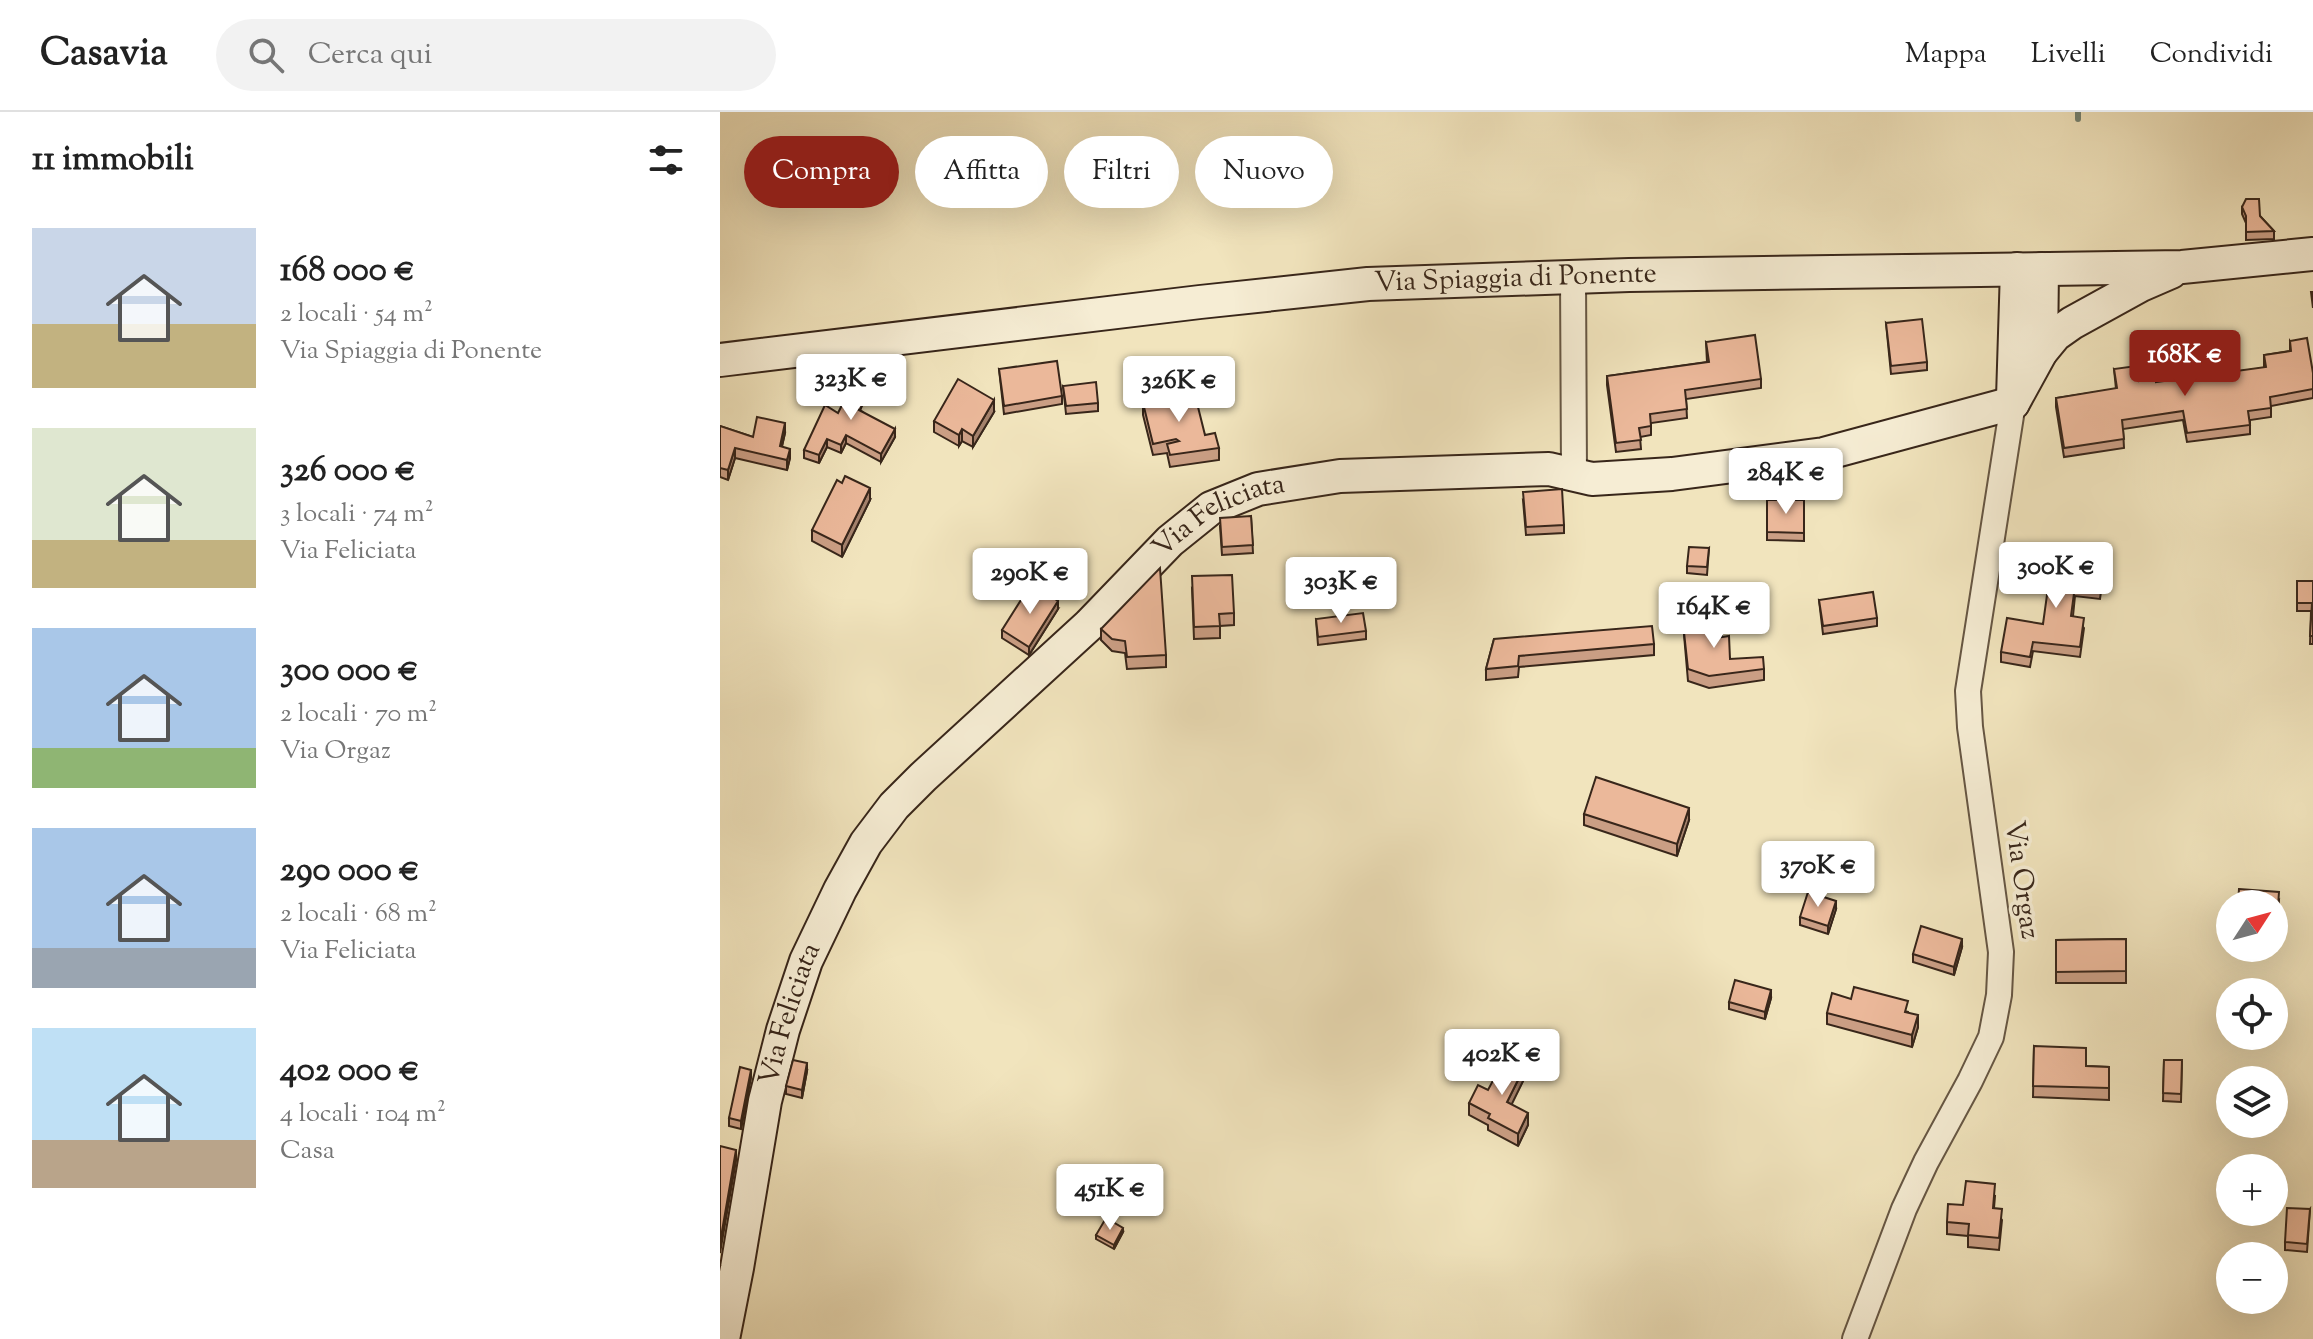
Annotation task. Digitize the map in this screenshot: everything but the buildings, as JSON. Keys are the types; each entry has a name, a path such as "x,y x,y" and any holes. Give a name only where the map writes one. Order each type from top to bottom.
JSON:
{"street":[{"name":"Via Spiaggia di Ponente","path":"720,360 1368,284 1573,277 2182,267 2313,254"},
{"path":"2013,403 2041,352 2055,335 2141,285 2182,267"},
{"path":"2030,269 2041,352"},
{"path":"2013,403 2030,269"},
{"path":"1573,277 1574,474"},
{"name":"Via Feliciata","path":"723,1339 765,1101 783,1030 806,961 866,843 904,797 1089,625 1170,541 1211,508 1258,489 1340,476 1519,469 1549,469 1592,479 1672,474 1824,454 2013,403"},
{"name":"Via Orgaz","path":"1855,1339 1904,1209 1991,1037 1999,995 2001,952 1970,727 1968,691 2013,403"}],"waterway":[{"path":"2078,112 2078,119"}]}
